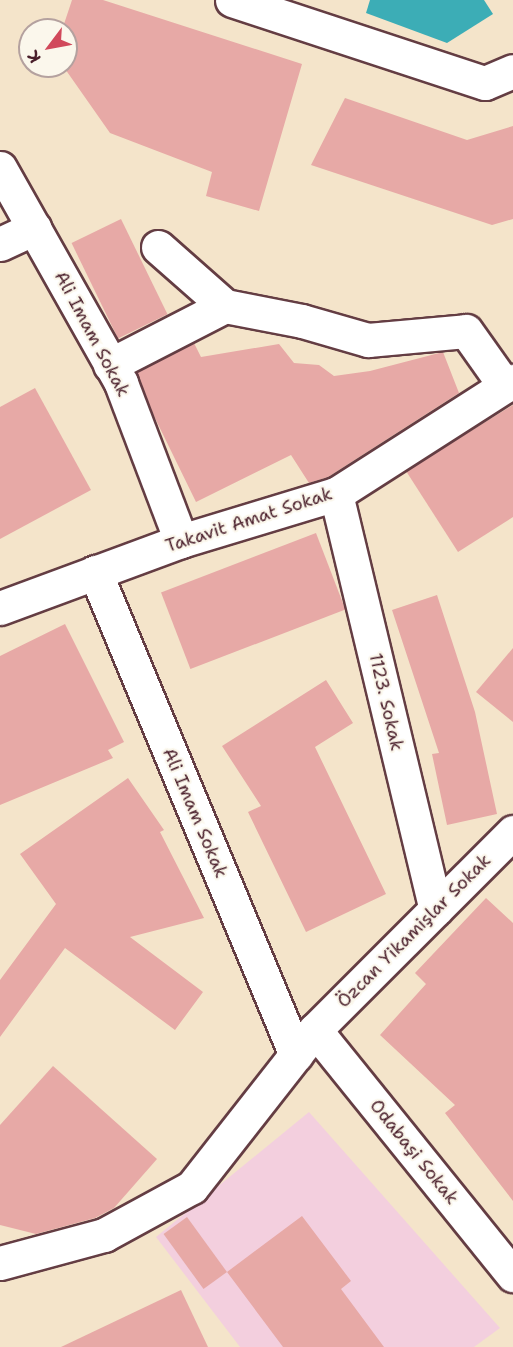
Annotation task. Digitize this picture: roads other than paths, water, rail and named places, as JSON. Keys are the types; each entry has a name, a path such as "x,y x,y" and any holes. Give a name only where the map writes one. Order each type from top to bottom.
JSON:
{"street":[{"path":"232,0 485,83 513,71"},
{"name":"Ali Imam Sokak","path":"0,168 121,383 181,541"},
{"path":"0,244 34,228"},
{"path":"158,247 225,306 302,321 368,340 466,332 509,383"},
{"path":"110,365 225,306"},
{"name":"Takavit Amat Sokak","path":"0,608 181,541 336,494 509,383"},
{"name":"1123. Sokak","path":"336,494 436,909"},
{"name":"Ali Imam Sokak","path":"95,572 306,1042"},
{"name":"Özcan Yikamişlar Sokak","path":"0,1263 104,1235 192,1187 306,1042 513,831"},
{"name":"Odabaşi Sokak","path":"306,1042 513,1275"}],"water":[{"path":"370,0 484,0 493,14 447,43 366,13"}]}
